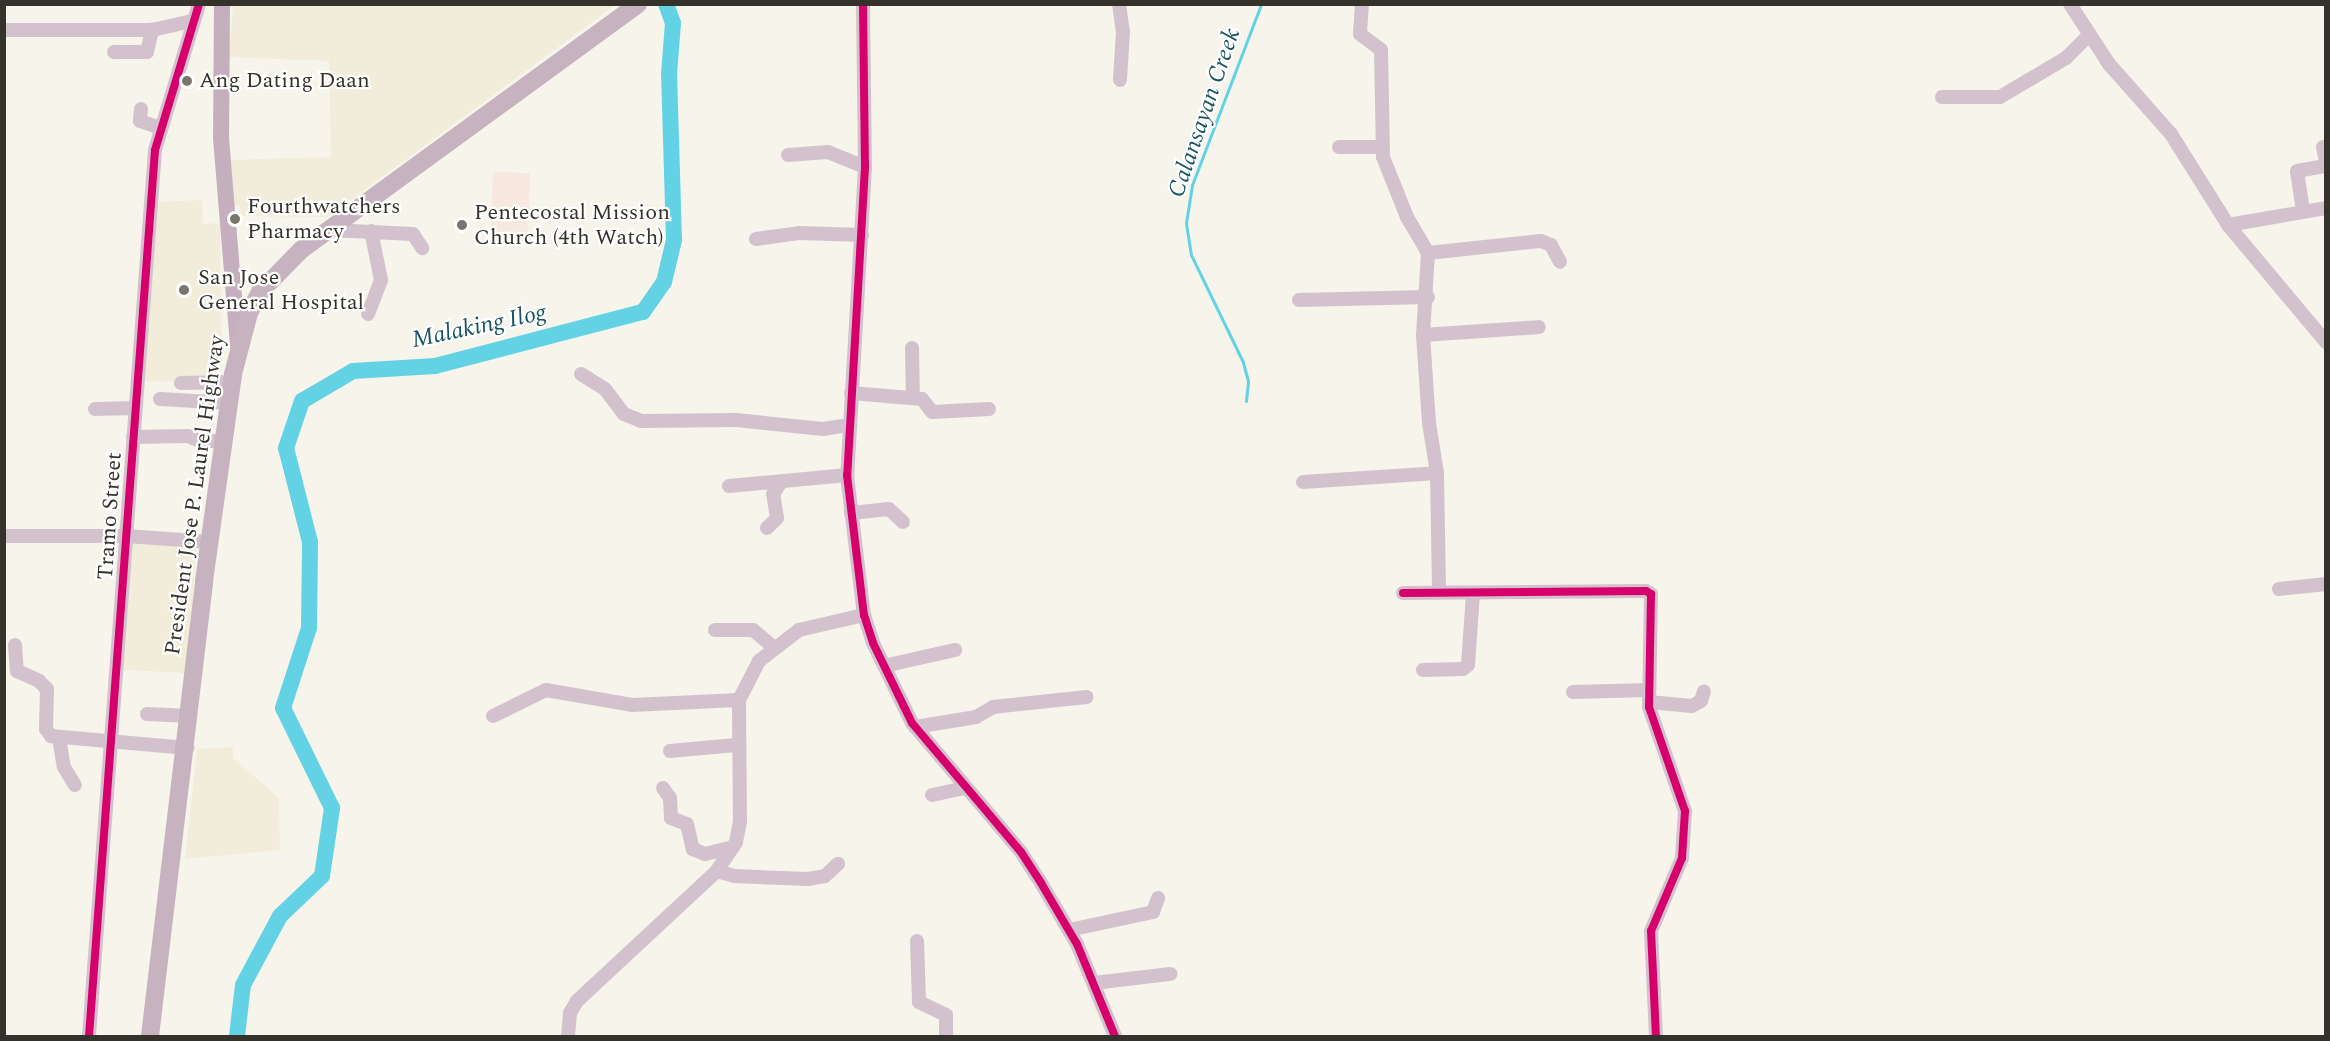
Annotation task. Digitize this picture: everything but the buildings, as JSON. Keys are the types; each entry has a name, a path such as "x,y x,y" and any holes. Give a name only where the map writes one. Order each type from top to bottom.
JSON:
{"highway":[{"name":"President Jose P. Laurel Highway","path":"150,1036 187,748 210,542 232,382 238,344 260,292 285,265 330,230 635,7"}],"main road":[{"path":"222,4 222,138 238,344"}],"street":[{"name":"Tramo Street","path":"89,1036 153,172 160,128 199,4"},
{"path":"863,4 865,167 848,425 847,475 864,615 884,666 915,727 1021,852 1068,930 1094,983 1115,1036"},
{"path":"1119,4 1123,32 1120,80"},
{"path":"1362,4 1360,34 1381,50 1382,147 1394,187 1428,252 1428,297 1424,335 1428,423 1437,473 1440,592"},
{"path":"2070,4 2089,35 2171,134 2228,225 2325,342"},
{"path":"4,30 152,30 192,21"},
{"path":"114,52 149,50 152,30"},
{"path":"1123,32 1137,33"},
{"path":"1942,97 2000,97 2066,58 2089,35"},
{"path":"141,109 140,121 160,128"},
{"path":"1339,147 1382,147"},
{"path":"788,155 828,152 865,167"},
{"path":"2303,211 2297,171 2325,166"},
{"path":"2228,225 2325,208"},
{"path":"330,230 416,235 422,248"},
{"path":"368,314 381,280 371,231"},
{"path":"756,238 799,233 862,235"},
{"path":"1428,252 1541,241 1551,245 1560,262"},
{"path":"1299,300 1428,297"},
{"path":"1424,335 1539,327"},
{"path":"912,348 913,398"},
{"path":"581,374 605,389 632,419 736,420 823,429 848,425"},
{"path":"182,383 232,382"},
{"path":"851,393 913,398 924,401 932,412 989,410"},
{"path":"160,399 229,403"},
{"path":"95,409 135,408"},
{"path":"133,437 188,436 199,441 225,441"},
{"path":"1303,482 1437,473"},
{"path":"729,486 781,483 847,475"},
{"path":"766,528 777,518 773,494 781,483"},
{"path":"851,513 889,509 903,522"},
{"path":"4,536 127,536 210,542"},
{"path":"2279,589 2325,584"},
{"path":"1403,593 1649,592 1648,696 1684,811 1682,858 1651,931 1656,1036"},
{"path":"1423,670 1463,669 1468,665 1473,593"},
{"path":"568,1036 570,1013 577,1001 717,871 733,847 740,822 736,745 739,700 748,677 773,647 799,630 864,615"},
{"path":"715,630 753,630 773,647"},
{"path":"15,645 17,671 45,686 46,729 51,736 187,748"},
{"path":"884,666 955,650"},
{"path":"493,716 546,690 632,705 739,700"},
{"path":"1573,692 1648,696 1692,706 1701,701 1704,691"},
{"path":"915,727 976,717 993,706 1086,697"},
{"path":"147,714 190,716"},
{"path":"59,737 64,767 75,785"},
{"path":"670,751 736,745"},
{"path":"663,788 670,798 672,819 687,824 693,849 705,854 733,847"},
{"path":"932,795 966,788"},
{"path":"717,871 735,876 808,879 825,876 838,864"},
{"path":"1068,930 1154,912 1158,898"},
{"path":"917,941 919,1002 946,1015 946,1036"},
{"path":"1094,983 1170,974"}],"shaded area":[{"path":"233,5 615,5 328,217 240,216 240,205 233,206 231,160 331,157 329,61 229,57"},
{"path":"493,172 530,173 528,240 491,239"},
{"name":"San Jose General Hospital","path":"202,200 203,224 220,223 222,382 141,381 153,202"},
{"path":"129,542 196,546 189,673 122,670"},
{"path":"233,747 233,758 279,798 280,850 185,859 197,749"}],"waterway":[{"name":"Malaking Ilog","path":"237,1036 243,985 280,916 322,876 332,808 283,708 309,628 310,542 286,448 302,401 353,371 435,366 643,312 664,282 674,240 669,74 673,23 666,4"},
{"name":"Calansayan Creek","path":"1246,401 1248,381 1243,362 1191,255 1186,223 1192,185 1261,4"}],"cycle path":[{"path":"89,1036 155,150 199,4"},
{"path":"863,4 865,167 847,475 864,615 873,643 912,723 1021,852 1041,883 1077,944 1115,1036"},
{"path":"1403,593 1646,591 1651,594 1649,707 1685,811 1682,858 1651,931 1656,1036"}],"place":[{"name":"Ang Dating Daan","path":"187,81"},
{"name":"Fourthwatchers Pharmacy","path":"235,219"},
{"name":"Pentecostal Mission Church (4th Watch)","path":"462,225"},
{"name":"San Jose General Hospital","path":"184,290"}]}
